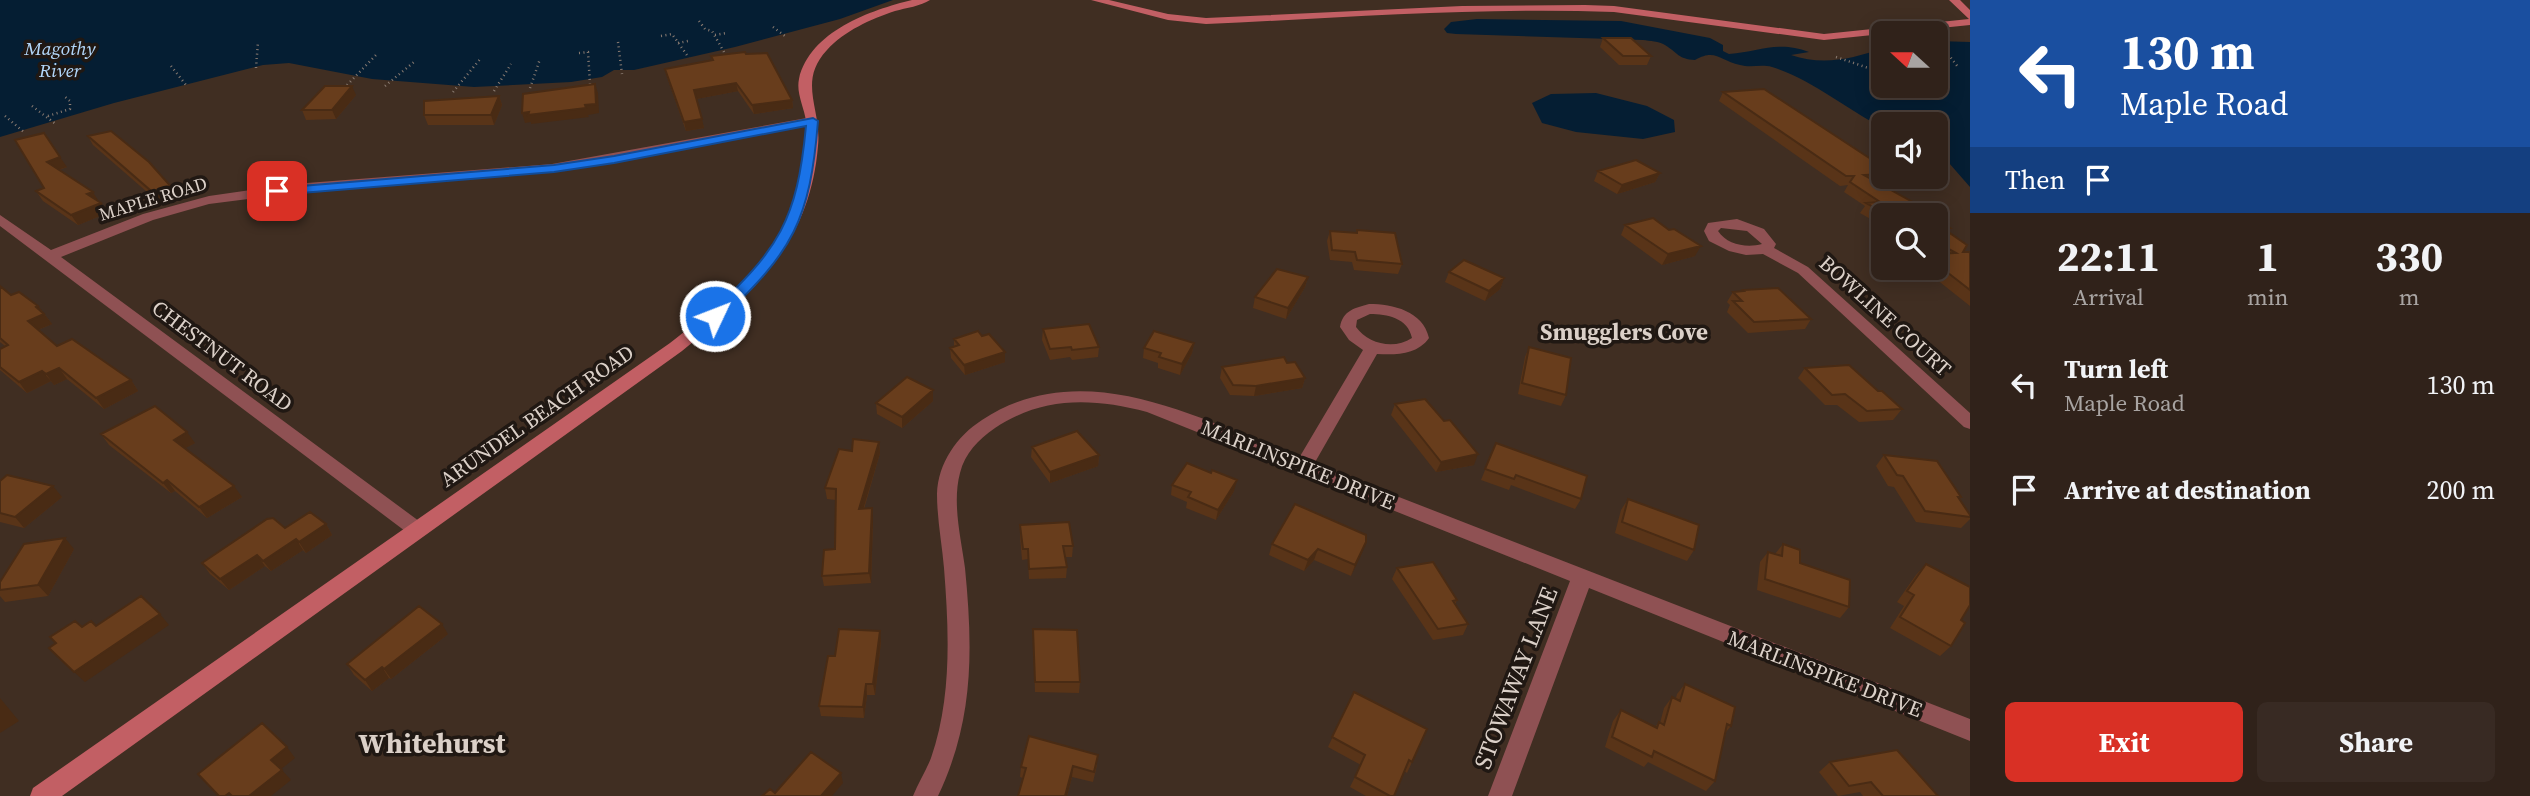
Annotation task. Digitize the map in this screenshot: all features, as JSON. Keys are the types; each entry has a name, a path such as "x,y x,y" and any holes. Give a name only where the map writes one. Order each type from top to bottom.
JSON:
{"street":[{"name":"ARUNDEL BEACH ROAD","path":"42,796 312,608 416,529 676,347 750,283 776,253 800,203 809,160 813,121 804,92 805,79 823,50 840,33 867,17 925,0"},
{"path":"1096,0 1168,17 1206,21 1462,9 1614,9 1824,37 1970,19"},
{"path":"1954,0 1970,19"},
{"name":"MAPLE ROAD","path":"50,256 137,221 208,200 277,191 554,168 813,121"},
{"name":"CHESTNUT ROAD","path":"0,219 416,529"},
{"name":"BOWLINE COURT","path":"1766,249 1803,270 1970,423"},
{"path":"1303,467 1372,348"},
{"name":"MARLINSPIKE DRIVE","path":"925,796 944,750 955,711 960,671 947,483 959,452 975,434 1002,413 1028,401 1089,395 1119,398 1152,407 1970,730"},
{"name":"STOWAWAY LANE","path":"1500,796 1582,578"}],"path":[{"path":"699,21 715,35 724,52"},
{"path":"773,27 785,36"},
{"path":"715,35 727,33"},
{"path":"661,36 672,34 689,58"},
{"path":"678,43 688,41"},
{"path":"257,68 258,42"},
{"path":"618,42 622,74"},
{"path":"579,53 588,52 590,84"},
{"path":"1948,54 1958,67"},
{"path":"347,85 376,55"},
{"path":"1836,57 1871,69"},
{"path":"453,92 481,58"},
{"path":"530,88 540,60"},
{"path":"385,86 414,62"},
{"path":"494,91 511,64"},
{"path":"171,66 186,85"},
{"path":"47,116 70,109 70,101 64,96"},
{"path":"32,106 57,125"},
{"path":"5,116 25,133"}],"water":[{"name":"Magothy River","path":"0,0 893,0 840,19 735,47 634,70 614,70 602,77 571,82 474,87 372,79 289,63 263,65 114,103 0,137"},
{"path":"1477,19 1621,21 1710,38 1723,45 1723,51 1729,54 1788,47 1809,52 1791,55 1826,61 1871,52 1871,98 1948,98 1948,41 1970,42 1970,187 1948,162 1948,112 1871,112 1871,121 1815,87 1772,67 1744,66 1713,55 1689,59 1681,57 1663,44 1643,40 1447,33 1444,29 1451,22"},
{"path":"1596,93 1647,106 1674,120 1675,132 1643,139 1576,132 1542,123 1532,103 1551,94"}],"building":[{"path":"1603,38 1631,38 1651,56 1623,56"},
{"path":"745,52 767,53 792,100 752,105 736,83 694,90 702,119 684,122 665,69 713,60 711,56"},
{"path":"595,84 596,104 585,105 586,108 528,115 529,112 522,113 523,94"},
{"path":"325,86 352,86 332,110 302,110"},
{"path":"1764,89 1871,159 1871,175 1864,175 1871,179 1871,189 1889,189 1914,203 1871,203 1871,206 1866,203 1880,202 1850,182 1854,176 1846,176 1723,92"},
{"path":"499,96 491,115 424,115 424,101"},
{"path":"111,131 149,162 174,190 157,196 88,136"},
{"path":"44,133 60,157 47,162 93,192 87,194 101,203 71,215 36,191 44,188 15,140"},
{"path":"1636,160 1660,173 1622,185 1598,171"},
{"path":"1653,218 1669,230 1674,229 1701,246 1668,254 1625,225"},
{"path":"1357,230 1395,233 1402,264 1357,260 1355,252 1332,250 1330,231 1357,233"},
{"path":"1948,232 1967,245 1963,252 1970,253 1970,290 1948,273 1948,253 1956,253 1948,249"},
{"path":"1464,260 1504,278 1489,291 1449,272"},
{"path":"1277,269 1308,277 1288,308 1255,297"},
{"path":"0,286 11,295 19,292 38,306 36,307 44,314 28,321 57,346 72,339 131,380 96,398 59,368 46,374 42,371 19,382 0,367 0,349 8,345 0,338"},
{"path":"1778,288 1811,319 1754,322 1733,301 1742,301 1733,292"},
{"path":"1089,324 1099,347 1050,349 1043,329"},
{"path":"978,331 982,336 989,334 1005,352 964,365 950,348 959,345 954,339"},
{"path":"1154,331 1194,343 1182,364 1159,357 1161,353 1144,348"},
{"path":"1529,347 1571,358 1566,395 1522,383"},
{"path":"1284,357 1287,363 1295,362 1305,378 1256,386 1233,385 1222,367"},
{"path":"1849,365 1902,409 1867,411 1845,394 1832,395 1805,368"},
{"path":"907,377 933,390 902,417 876,403"},
{"path":"1425,399 1444,421 1450,420 1478,454 1441,462 1395,404"},
{"path":"155,406 187,432 174,440 234,486 199,507 167,480 163,483 101,434"},
{"path":"1077,431 1099,455 1050,472 1032,447"},
{"path":"853,439 879,442 859,509 872,508 869,573 822,576 824,550 835,549 836,489 825,488 839,449 852,451"},
{"path":"1496,443 1587,476 1581,499 1516,475 1514,479 1485,469"},
{"path":"1884,455 1937,461 1961,497 1958,497 1970,517 1925,511 1903,476 1897,475"},
{"path":"1187,463 1237,480 1218,510 1188,497 1191,492 1172,485"},
{"path":"7,475 53,486 15,517 0,513 0,481"},
{"path":"1628,499 1699,525 1694,550 1622,522"},
{"path":"1295,504 1366,535 1366,542 1355,565 1318,549 1308,560 1272,544"},
{"path":"310,512 326,524 299,542 296,539 263,561 257,555 220,579 202,563 267,519 273,518 285,528"},
{"path":"1069,522 1073,546 1063,546 1067,567 1029,569 1028,549 1023,549 1020,525"},
{"path":"65,538 38,585 0,590 0,582 24,544"},
{"path":"1783,544 1800,550 1800,563 1850,580 1849,607 1765,579 1768,552 1782,556"},
{"path":"1433,562 1457,600 1453,601 1468,624 1438,629 1397,568"},
{"path":"1926,564 1970,587 1970,605 1961,620 1965,623 1951,646 1900,617 1914,595 1907,591"},
{"path":"141,596 160,614 74,672 49,648 56,643 50,637 75,621 82,627 91,621 96,626"},
{"path":"419,606 442,624 384,669 382,667 365,680 347,664"},
{"path":"839,629 880,631 873,684 866,684 863,707 819,706 828,656 835,656"},
{"path":"1033,629 1077,630 1080,682 1035,682"},
{"path":"1685,684 1735,707 1731,726 1727,724 1715,781 1654,751 1652,757 1612,737 1621,710 1657,728 1659,722 1664,725 1672,697 1680,701"},
{"path":"1354,692 1427,729 1412,762 1409,760 1394,796 1355,777 1365,755 1332,737"},
{"path":"262,723 287,747 271,760 282,770 249,796 232,796 229,793 219,796 198,774"},
{"path":"1029,736 1098,755 1094,772 1073,766 1065,796 1018,796 1026,768 1021,767"},
{"path":"1897,750 1938,796 1883,796 1871,782 1849,786 1830,762"},
{"path":"811,752 841,773 821,796 762,796 770,789 775,793"}],"district":[{"name":"Smugglers Cove","path":"1624,332"},
{"name":"Whitehurst","path":"432,743"}],"route":[{"path":"277,191 554,168 813,121 809,160 800,203 791,226 776,253 750,283 715,316"}]}
